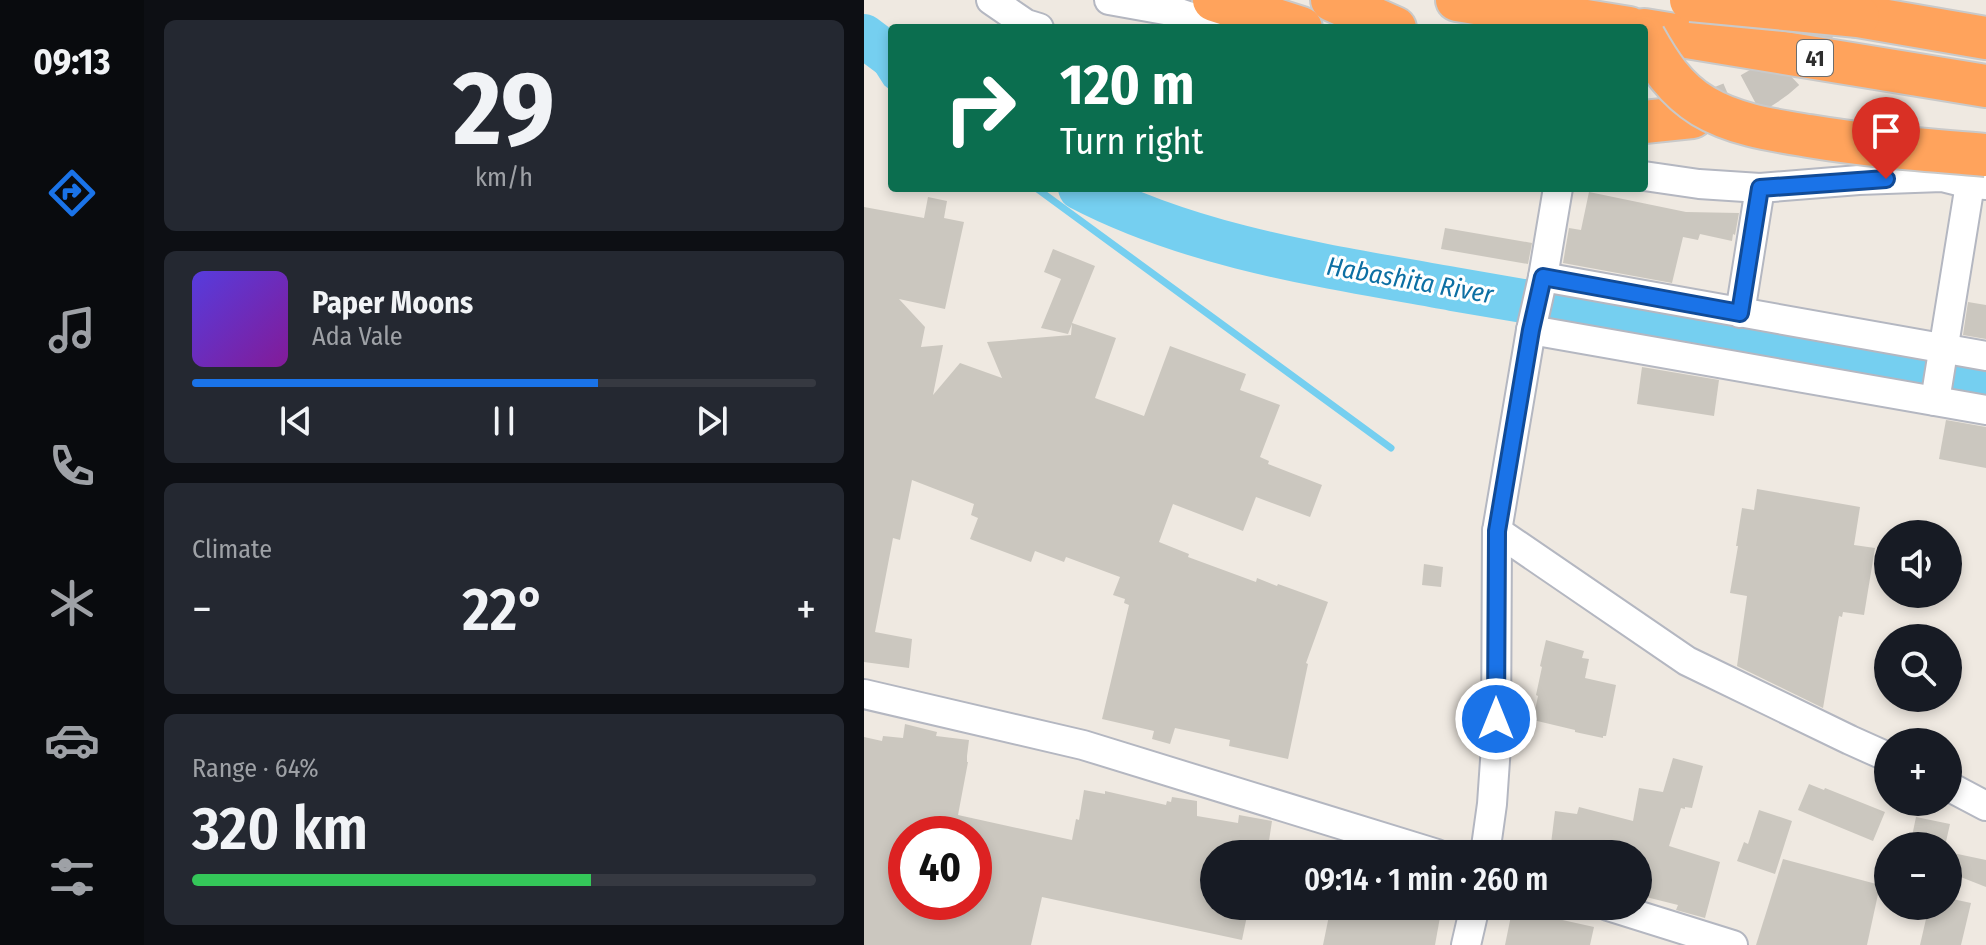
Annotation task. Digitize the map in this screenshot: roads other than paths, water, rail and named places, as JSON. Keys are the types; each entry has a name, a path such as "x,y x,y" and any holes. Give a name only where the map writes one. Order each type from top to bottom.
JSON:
{"highway":[{"path":"1214,0 1289,24"},
{"path":"1332,0 1386,24"},
{"path":"1457,0 1604,24"},
{"path":"1633,0 1640,24"},
{"path":"1691,0 1858,16 1986,38"},
{"path":"1928,0 1986,10"},
{"name":"41","path":"1648,30 1986,86"},
{"path":"1648,44 1659,65 1679,88 1703,106 1732,120 1863,145 1981,175"}],"street":[{"path":"991,0 1026,24"},
{"path":"1109,0 1176,12 1212,24"},
{"path":"1648,177 1760,188 1981,175 1943,348 1935,401"},
{"path":"1740,313 1760,188"},
{"path":"1487,840 1496,746 1497,531 1557,192"},
{"path":"1543,277 1986,356"},
{"path":"1531,330 1986,410"},
{"path":"1497,531 1687,661 1874,751"},
{"path":"864,694 1083,745 1392,840"},
{"path":"1962,793 1986,806"},
{"path":"1466,945 1472,920"},
{"path":"1652,920 1733,945"}],"waterway":[{"name":"Habashita River","path":"864,36 888,54"},
{"path":"864,47 888,84"},
{"path":"1041,192 1391,448"},
{"name":"Habashita River","path":"1088,192 1169,226 1310,263 1986,380"}],"tunnel":[{"path":"1692,117 1737,100 1775,78 1804,46 1823,0"}]}
